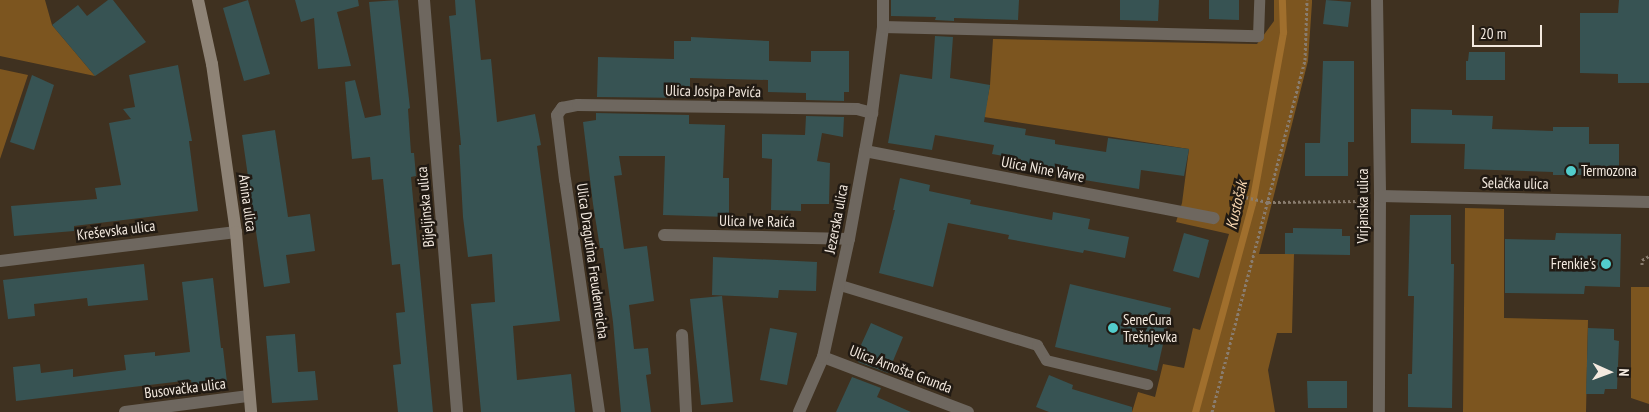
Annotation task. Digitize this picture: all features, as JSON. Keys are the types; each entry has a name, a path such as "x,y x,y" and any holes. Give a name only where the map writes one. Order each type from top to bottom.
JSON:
{"street":[{"name":"Anina ulica","path":"198,0 212,64 236,232 251,412"},
{"name":"Bijeljinska ulica","path":"424,0 457,412"},
{"name":"Jezerska ulica","path":"799,412 823,357 840,284 872,113 883,27 883,0"},
{"name":"Virjanska ulica","path":"1377,0 1374,198 1378,412"},
{"path":"883,27 1258,36"},
{"name":"Ulica Josipa Pavića","path":"558,115 562,108 578,105 857,110 872,113"},
{"name":"Ulica Dragutina Freudenreicha","path":"558,115 599,412"},
{"name":"Ulica Nine Vavre","path":"865,151 1214,218"},
{"name":"Selačka ulica","path":"1374,198 1649,202"},
{"name":"Kreševska ulica","path":"0,261 236,232"},
{"name":"Ulica Ive Raića","path":"664,235 849,239"},
{"path":"682,335 686,412"},
{"name":"Ulica Arnošta Grunda","path":"823,357 968,412"},
{"name":"Busovačka ulica","path":"125,412 249,396"}],"lane":[{"path":"1258,36 1259,0"},
{"path":"840,284 1037,345 1046,360 1147,384"}],"path":[{"path":"1212,412 1305,60 1307,0"},
{"path":"1240,196 1268,202 1374,198"},
{"path":"1642,265 1642,260 1649,256"}],"shaded area":[{"path":"0,0 45,0 52,25 95,76 0,56"},
{"path":"1274,0 1312,0 1308,61 1259,254 1294,254 1292,333 1277,333 1268,370 1275,412 1132,412 1138,392 1155,397 1163,364 1184,368 1193,328 1200,330 1229,234 1176,222 1182,203 1189,149 984,117 990,85 993,39 1257,44 1274,21"},
{"path":"0,69 28,75 0,159"},
{"path":"1465,208 1504,209 1504,318 1588,320 1586,412 1463,412"},
{"path":"1631,287 1649,287 1649,404 1631,398"}],"building":[{"path":"108,0 113,0 146,42 95,76 52,25 78,5 87,16"},
{"path":"248,0 270,74 244,81 223,8"},
{"path":"295,0 358,0 359,6 337,12 351,66 318,69 314,18 301,22"},
{"path":"398,0 410,108 408,109 411,153 414,153 416,176 411,177 433,412 398,412 393,365 401,364 396,313 405,312 400,264 392,265 383,179 372,180 370,157 352,159 345,82 355,80 365,118 381,115 369,2"},
{"path":"455,0 475,0 481,60 491,59 497,122 535,114 541,145 537,146 560,321 513,326 517,380 571,374 575,412 481,412 471,304 495,302 492,254 468,257 463,217 459,145 461,145 449,16 456,15"},
{"path":"891,0 1019,0 1018,20 954,18 954,21 935,20 936,17 891,16"},
{"path":"1120,0 1159,0 1158,21 1120,20"},
{"path":"1209,0 1239,0 1239,20 1209,19"},
{"path":"1326,0 1351,2 1348,27 1323,24"},
{"path":"1619,0 1649,0 1649,83 1618,83 1618,74 1580,73 1580,13 1618,13"},
{"path":"935,36 953,37 950,78 990,85 984,122 1026,129 1025,135 1055,140 1055,144 1106,152 1108,138 1189,149 1184,176 1141,170 1139,189 1060,176 1061,170 1021,163 1021,159 992,154 994,145 935,135 932,150 888,143 900,74 932,79"},
{"path":"691,37 769,41 769,61 811,62 811,51 849,51 849,92 844,92 844,101 806,100 806,93 768,92 768,80 690,78 690,98 597,97 598,57 674,59 674,41 691,41"},
{"path":"1469,52 1505,52 1505,80 1466,80 1466,61 1468,61"},
{"path":"1323,61 1354,61 1354,142 1348,142 1348,176 1305,176 1305,143 1320,143"},
{"path":"178,65 192,141 189,141 198,211 74,226 74,231 14,236 11,206 97,199 95,188 121,185 109,123 131,119 123,109 135,107 129,75"},
{"path":"32,75 54,85 34,150 10,142"},
{"path":"1411,109 1452,110 1452,115 1493,116 1492,129 1553,131 1553,127 1589,127 1589,144 1619,144 1619,175 1553,175 1553,172 1464,169 1465,144 1411,143"},
{"path":"596,113 689,115 689,124 725,125 723,178 729,178 729,217 663,215 665,156 619,156 622,175 614,176 624,249 647,246 654,301 629,305 634,349 648,348 651,374 646,375 651,412 621,412 613,322 603,248 600,248 593,204 583,122 596,120"},
{"path":"806,116 844,117 843,137 822,133 817,161 830,163 829,204 801,204 801,211 771,210 772,159 762,158 762,134 805,135"},
{"path":"275,130 288,217 310,214 315,251 286,255 290,283 264,287 242,135"},
{"path":"900,178 930,185 929,191 971,200 970,204 1052,220 1053,212 1090,219 1088,229 1129,237 1125,258 1084,250 1083,253 1008,239 1009,235 948,223 933,287 879,273 895,210 893,210"},
{"path":"1410,215 1451,215 1451,264 1454,264 1452,408 1408,407 1408,374 1412,374 1414,296 1408,296"},
{"path":"1293,228 1342,229 1342,236 1350,236 1350,255 1285,254 1285,233 1293,233"},
{"path":"1184,233 1209,240 1199,278 1173,271"},
{"path":"1556,233 1621,234 1620,287 1585,286 1584,294 1505,293 1505,239 1555,240"},
{"path":"713,257 817,262 816,291 779,290 778,298 712,295"},
{"path":"144,264 148,300 88,306 87,298 34,304 35,316 8,319 3,280"},
{"path":"213,278 227,382 192,386 191,380 16,401 13,367 40,364 41,373 73,369 73,377 126,370 124,355 155,352 155,356 190,352 182,282"},
{"name":"SeneCura Trešnjevka","path":"1070,284 1171,308 1157,371 1055,347"},
{"path":"722,296 733,402 701,405 690,299"},
{"path":"871,323 903,337 888,373 858,362 860,358 856,356"},
{"path":"770,328 797,333 787,385 760,380"},
{"path":"1588,328 1614,329 1614,340 1619,341 1617,389 1605,389 1604,394 1586,394"},
{"path":"295,334 298,372 315,371 318,400 272,403 266,336"},
{"path":"1049,375 1073,385 1072,389 1132,407 1132,412 1049,412 1036,407"},
{"path":"852,377 881,388 877,397 911,412 836,412"},
{"path":"1307,381 1347,381 1347,408 1308,408"}],"waterway":[{"name":"Kustošak","path":"1195,412 1252,203 1283,32 1282,0"}],"place":[{"name":"Termozona","path":"1571,171"},
{"name":"Frenkie's","path":"1606,264"},
{"name":"SeneCura Trešnjevka","path":"1113,328"}]}
